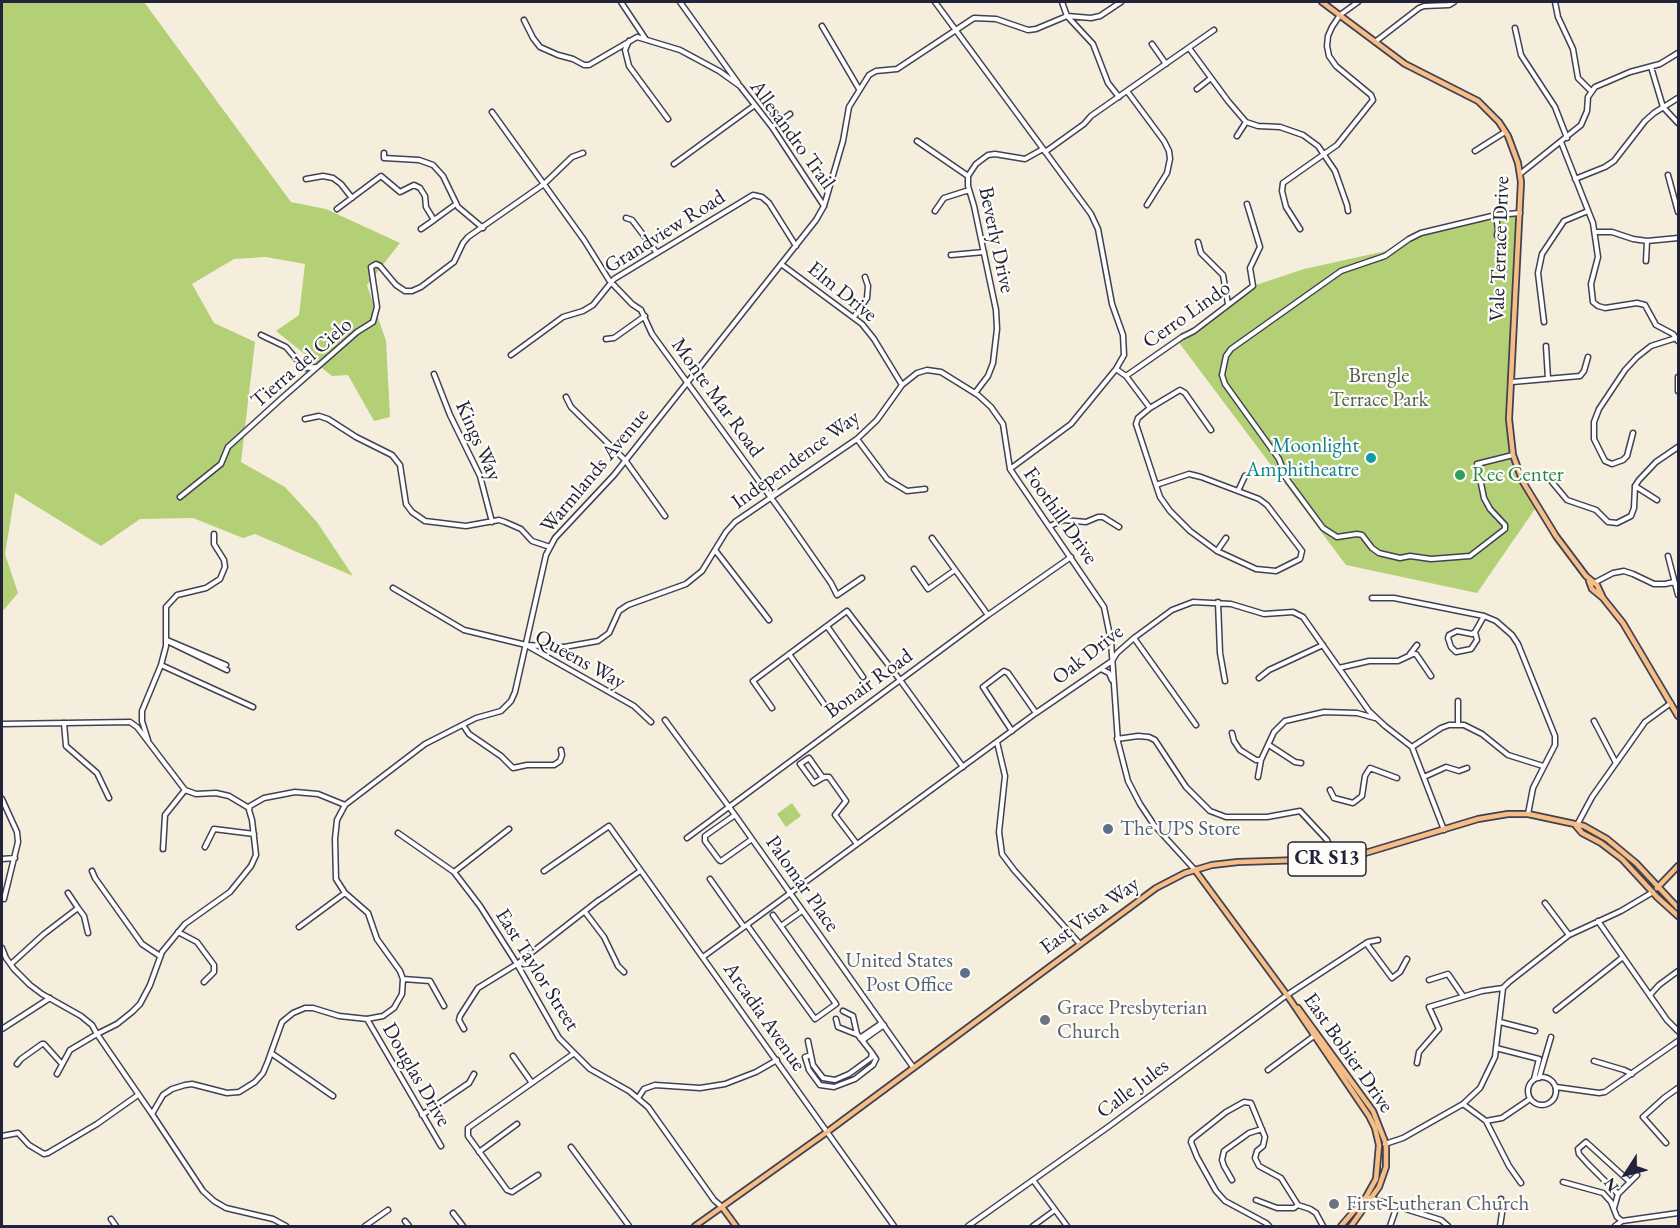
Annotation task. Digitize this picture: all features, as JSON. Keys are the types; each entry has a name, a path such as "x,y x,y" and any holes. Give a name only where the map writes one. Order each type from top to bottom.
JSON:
{"main road":[{"name":"Vale Terrace Drive","path":"1322,2 1404,64 1478,101 1499,122 1505,132 1515,153 1520,174 1509,419 1513,455 1523,482 1540,511 1559,541 1623,623 1678,716"},
{"name":"East Vista Way","path":"695,1227 1156,888 1195,870 1238,862 1330,859 1362,854 1478,819 1508,814 1528,814 1548,817 1590,830 1621,849 1678,908"},
{"name":"East Vista Way","path":"1576,826 1582,833 1601,843 1622,859 1678,916"},
{"path":"1653,892 1678,866"},
{"name":"East Bobier Drive","path":"1195,870 1287,995 1324,1041 1373,1111 1386,1144 1386,1167 1379,1187 1341,1227"},
{"name":"East Bobier Drive","path":"1287,995 1369,1116 1379,1145 1376,1179 1369,1198 1351,1227"},
{"path":"722,1207 736,1227"}],"street":[{"path":"621,2 645,38"},
{"path":"680,2 741,86"},
{"name":"Foothill Drive","path":"935,2 1091,214 1098,229 1112,304 1125,343 1124,355 1116,369 1071,424 1010,469 1104,607 1108,619 1117,738 1120,757 1128,781 1140,804 1162,835 1195,870"},
{"path":"1062,2 1067,16 1093,45 1108,83 1119,97"},
{"name":"Warmlands Avenue","path":"345,805 425,744 476,718 501,711 510,702 515,692 546,555 555,538 625,460 782,264 824,206 843,141 849,107 868,75 876,71 897,69 969,20 982,17 1006,21 1028,30 1067,16 1095,18 1121,2"},
{"path":"1300,229 1286,207 1282,191 1283,183 1337,145 1372,100 1371,95 1336,66 1329,56 1327,46 1328,36 1340,15 1358,2"},
{"path":"1375,42 1419,8 1449,5 1454,2"},
{"path":"1555,2 1558,16 1573,49 1578,78 1591,91"},
{"path":"524,20 532,38 540,47 584,65 629,40 637,37 645,38"},
{"path":"822,26 859,89"},
{"path":"1515,28 1521,56 1555,107 1567,138"},
{"name":"Beverly Drive","path":"975,393 988,376 993,363 997,329 996,309 968,176 976,164 988,155 1025,159 1044,151 1214,30"},
{"name":"Allesandro Trail","path":"645,38 689,54 741,86 824,206"},
{"path":"629,40 625,50 629,66 668,119"},
{"path":"1152,44 1166,64"},
{"path":"1189,48 1246,122 1258,126 1280,127 1303,135 1318,146 1335,171 1348,211"},
{"path":"1520,174 1567,138 1584,120 1588,97 1595,87 1630,72 1651,67 1678,53"},
{"path":"1651,67 1663,107 1678,123"},
{"path":"1197,89 1211,78"},
{"path":"1127,91 1169,151 1167,173 1147,205"},
{"path":"1575,179 1614,161 1645,121 1678,98"},
{"path":"674,164 755,105"},
{"name":"Monte Mar Road","path":"492,112 611,282 641,310 652,334 831,583 837,596 862,578"},
{"path":"772,128 790,114"},
{"path":"1238,136 1246,122"},
{"path":"1475,151 1505,132"},
{"path":"917,141 968,176"},
{"path":"1561,142 1595,232 1598,257 1591,284 1593,302 1605,308 1640,303 1649,310 1656,325 1677,339"},
{"path":"384,153 384,158 419,160 433,165 443,176 456,204 483,228"},
{"name":"Tierra del Cielo","path":"180,497 221,464 228,447 357,332 374,321 377,307 371,267 376,264 380,266 396,285 405,291 412,291 453,262 463,243 544,184 572,157 583,153"},
{"path":"1668,175 1678,212"},
{"path":"306,179 323,176 333,178 352,198"},
{"path":"337,209 381,176 400,192 414,185 420,188 426,207 434,220"},
{"path":"935,212 944,198 969,189"},
{"name":"Grandview Road","path":"511,355 563,317 583,311 593,305 611,282 753,195 762,197 769,203 796,246"},
{"path":"422,229 456,204"},
{"name":"Cerro Lindo","path":"1126,376 1194,331 1253,286 1250,268 1260,247 1247,204"},
{"path":"1545,322 1538,273 1542,254 1564,221 1588,211"},
{"path":"1513,455 1477,464 1484,498 1490,509 1505,525 1505,529 1470,556 1431,560 1410,556 1400,558 1372,548 1362,535 1336,537 1323,528 1286,478 1279,459 1225,384 1222,375 1226,356 1231,349 1341,271 1385,256 1421,232 1496,215 1520,213"},
{"path":"1496,215 1497,235"},
{"path":"626,218 632,220 657,253"},
{"path":"1595,232 1612,232 1647,241 1678,238"},
{"path":"1646,261 1647,241"},
{"path":"1198,242 1201,253 1223,275 1228,304"},
{"path":"951,255 984,252"},
{"name":"Elm Drive","path":"782,264 854,317 870,333 902,385"},
{"path":"854,317 867,298 868,286 865,277"},
{"path":"606,339 614,338 645,316"},
{"path":"261,335 286,347 304,368 319,366"},
{"path":"1633,433 1627,456 1623,460 1612,464 1605,461 1594,439 1594,422 1599,409 1625,370 1637,357 1652,346 1677,339"},
{"path":"1545,346 1548,379"},
{"path":"1512,382 1580,376 1588,357"},
{"path":"1116,369 1126,376 1150,408"},
{"path":"902,385 917,373 927,370 941,372 975,393 991,407 1003,424 1010,469"},
{"name":"Kings Way","path":"434,374 450,415 480,476 492,522"},
{"path":"1678,377 1678,391"},
{"name":"Independence Way","path":"526,645 564,647 603,638 609,633 619,611 686,584 698,575 735,522 857,439 877,420 902,385"},
{"path":"1156,485 1189,474 1259,499 1267,505 1302,551 1300,559 1276,571 1246,566 1203,542 1170,511 1160,497 1156,485 1136,424 1138,418 1180,390 1185,393 1211,430"},
{"path":"566,397 571,407 625,460 665,516"},
{"path":"305,418 319,416 328,419 356,437 392,455 400,465 406,504 414,514 424,520 466,526 499,520 521,529 532,541 550,547"},
{"path":"857,439 887,480 907,491 926,489"},
{"path":"1552,482 1567,500 1596,510 1613,524 1631,516 1634,508 1635,486 1656,462 1678,447"},
{"path":"1239,491 1245,476"},
{"path":"1635,486 1657,500"},
{"path":"1050,526 1063,520 1086,522 1098,517 1119,527"},
{"path":"149,744 142,721 142,711 161,665 166,640 168,603 177,595 214,584 220,579 224,571 224,560 214,544 214,534"},
{"path":"933,538 988,615"},
{"path":"1217,551 1226,538"},
{"path":"715,550 769,620"},
{"path":"1668,556 1678,595"},
{"name":"Bonair Road","path":"687,838 988,615 1071,557"},
{"path":"914,569 928,589 955,570"},
{"path":"1595,586 1613,573 1624,572 1633,573 1654,584 1674,582"},
{"name":"Queens Way","path":"393,588 464,630 526,645 634,706 651,722"},
{"path":"1372,598 1394,598 1484,616 1496,621 1512,635 1518,644 1555,736 1554,745 1533,788 1528,814"},
{"name":"Oak Drive","path":"703,957 1036,713 1112,661 1117,653 1134,638 1180,606 1193,602 1218,602 1264,614 1297,613 1303,617 1376,718 1412,747 1444,830"},
{"path":"1218,602 1220,653 1224,681"},
{"path":"772,708 753,681 847,611 963,767"},
{"path":"1475,632 1472,634 1457,631 1449,635 1451,647 1456,652 1471,649 1477,640 1475,632 1484,616"},
{"path":"827,626 863,677"},
{"path":"1134,638 1196,725"},
{"path":"166,640 227,667"},
{"path":"1259,678 1269,670 1323,645"},
{"path":"1339,668 1369,661 1398,661 1417,645"},
{"path":"789,654 824,704"},
{"path":"1409,654 1416,654 1431,676"},
{"path":"161,665 253,706"},
{"path":"1101,669 1109,673 1113,684"},
{"path":"1012,731 983,687 1004,671 1008,673 1036,713"},
{"path":"1458,701 1458,725"},
{"path":"1576,826 1579,817 1645,722 1671,703"},
{"path":"1258,777 1261,760 1279,725 1285,721 1324,712 1345,712 1376,718"},
{"name":"Palomar Place","path":"665,720 913,1067"},
{"path":"1594,721 1617,763"},
{"path":"2,724 130,722 137,727 185,790 196,794 216,793 229,796 249,808 254,834 256,855 251,866 236,886 185,924 178,932 160,956 150,985 140,1004 117,1024 70,1050 57,1074"},
{"path":"64,723 66,746 97,773 108,798"},
{"path":"463,725 469,734 501,756 513,768 527,765 554,765 560,761 561,750"},
{"path":"1412,747 1441,728 1458,725 1472,728 1508,755 1544,766"},
{"path":"1233,734 1234,741 1240,750 1256,760 1261,760"},
{"path":"1117,738 1138,736 1155,740 1185,787 1209,811 1226,818 1267,817 1300,811 1327,840 1331,849 1330,859"},
{"path":"997,742 1005,776 999,832 1002,854 1080,944"},
{"path":"1269,745 1295,762 1301,763"},
{"path":"823,778 809,758 800,764 814,783 829,777 846,801 835,815 857,844"},
{"path":"1424,777 1446,767 1459,771 1467,768"},
{"path":"1330,790 1334,798 1353,803 1362,796 1365,776 1370,768 1397,778"},
{"path":"163,849 165,815 185,790"},
{"path":"152,1114 163,1095 185,1084 223,1092 239,1092 259,1078 282,1022 293,1012 305,1008 320,1009 339,1016 367,1019 383,1016 394,1008 402,994 403,979 398,967 377,939 368,913 345,893 336,879 334,857 337,820 345,805 318,794 295,792 264,798 249,808"},
{"path":"2,799 17,832 18,842 4,899"},
{"path":"735,815 705,836 705,841 719,861 752,839"},
{"name":"Arcadia Avenue","path":"544,871 609,826 894,1227"},
{"path":"205,848 214,829 254,834"},
{"path":"454,872 509,829"},
{"name":"East Taylor Street","path":"398,833 454,872 480,906 517,964 548,1022 573,1054 590,1069 638,1098 648,1107 704,1186 722,1207"},
{"path":"2,859 15,858"},
{"path":"464,1029 459,1020 460,1016 478,988 517,964 640,870"},
{"path":"92,871 94,878 142,944 160,956"},
{"path":"710,879 815,1019 836,1004 773,915"},
{"path":"1379,1145 1403,1138 1475,1095 1485,1080 1496,1048 1503,988 1569,935 1621,911 1653,892"},
{"path":"68,893 84,916 88,933"},
{"path":"299,927 345,893"},
{"path":"1545,903 1569,935"},
{"path":"11,964 44,934 78,908"},
{"path":"781,926 802,911"},
{"path":"585,912 624,972"},
{"path":"1598,921 1668,1020 1678,1030"},
{"path":"178,932 197,942 214,965 214,972 204,982"},
{"name":"Calle Jules","path":"968,1227 1287,995 1366,944 1378,940"},
{"path":"1366,944 1392,978 1400,972 1407,959"},
{"path":"2,948 11,964 30,985 92,1025 202,1191 226,1208 273,1219 286,1227"},
{"path":"1556,1010 1623,957"},
{"path":"1650,995 1678,971"},
{"path":"1429,980 1448,974 1463,996"},
{"path":"403,979 430,981 444,1006"},
{"path":"1417,1063 1419,1053 1439,1029 1429,1007 1497,987 1503,988"},
{"path":"2,1029 50,998"},
{"path":"811,1055 804,1057 809,1070 820,1085 834,1087 855,1078 873,1065 875,1057 860,1038 853,1016 843,1011"},
{"name":"Douglas Drive","path":"367,1019 441,1146"},
{"path":"836,1019 838,1027 860,1038"},
{"path":"1500,1022 1535,1031"},
{"path":"860,1038 883,1024"},
{"path":"1268,1070 1314,1036"},
{"path":"1536,1079 1551,1080 1556,1087 1556,1096 1546,1105 1537,1105 1530,1099 1528,1091 1536,1079 1551,1037"},
{"path":"808,1041 813,1065 821,1076 835,1080 869,1060 872,1053"},
{"path":"1556,1087 1605,1092 1678,1041"},
{"path":"17,1064 44,1044 62,1064"},
{"path":"1496,1048 1539,1059 1536,1079"},
{"path":"271,1053 333,1096"},
{"path":"538,1175 512,1192 507,1191 468,1137 468,1128 573,1054"},
{"path":"513,1056 532,1083"},
{"path":"638,1098 644,1089 655,1085 700,1088 725,1084 756,1072 777,1060"},
{"path":"1594,1061 1632,1074"},
{"path":"422,1115 469,1083 474,1074"},
{"path":"1666,1143 1643,1117 1678,1088"},
{"path":"2,1136 18,1133 29,1145 44,1154 48,1153 97,1124 138,1095"},
{"path":"1486,1121 1502,1118 1530,1099"},
{"path":"1269,1227 1266,1223 1225,1201 1216,1191 1191,1142 1226,1112 1247,1101 1251,1104 1265,1137 1263,1146 1257,1151 1255,1158 1262,1168 1281,1178 1298,1204 1316,1213 1320,1226"},
{"path":"1463,1104 1486,1121 1509,1166 1521,1183"},
{"path":"479,1152 517,1124"},
{"path":"1232,1180 1222,1160 1224,1151 1249,1133 1262,1129"},
{"path":"1618,1194 1579,1154 1578,1149 1586,1143 1630,1182"},
{"path":"571,1147 629,1227"},
{"path":"1614,1209 1618,1194 1637,1175"},
{"path":"1033,1180 1066,1227"},
{"path":"1563,1182 1603,1193 1617,1217 1622,1221"},
{"path":"1369,1198 1441,1220 1448,1227"},
{"path":"1500,1227 1501,1199"},
{"path":"1256,1200 1285,1209 1294,1208 1298,1204"},
{"path":"1390,1227 1397,1206"},
{"path":"365,1227 388,1210"},
{"path":"1033,1227 1055,1210"},
{"path":"453,1213 463,1227"},
{"path":"1615,1227 1622,1221 1678,1213"},
{"path":"111,1219 116,1227"},
{"path":"405,1221 409,1227"}],"green space":[{"path":"2,2 144,2 291,202 326,209 400,243 367,285 386,341 390,417 374,421 348,375 332,376 276,331 299,315 305,264 266,257 234,259 192,284 214,323 255,342 241,462 285,487 317,522 353,576 255,534 243,538 193,518 140,519 101,546 15,493 5,554 18,593 2,612"},
{"name":"Brengle Terrace Park","path":"1520,211 1509,424 1517,468 1537,506 1477,593 1346,565 1177,340 1253,286 1304,269 1395,249 1423,232"},
{"path":"792,803 801,816 786,827 777,814"}],"place":[{"name":"Moonlight Amphitheatre","path":"1371,458"},
{"name":"Rec Center","path":"1460,475"},
{"name":"The UPS Store","path":"1108,829"},
{"name":"United States Post Office","path":"965,973"},
{"name":"Grace Presbyterian Church","path":"1045,1020"},
{"name":"First Lutheran Church","path":"1334,1204"}]}
